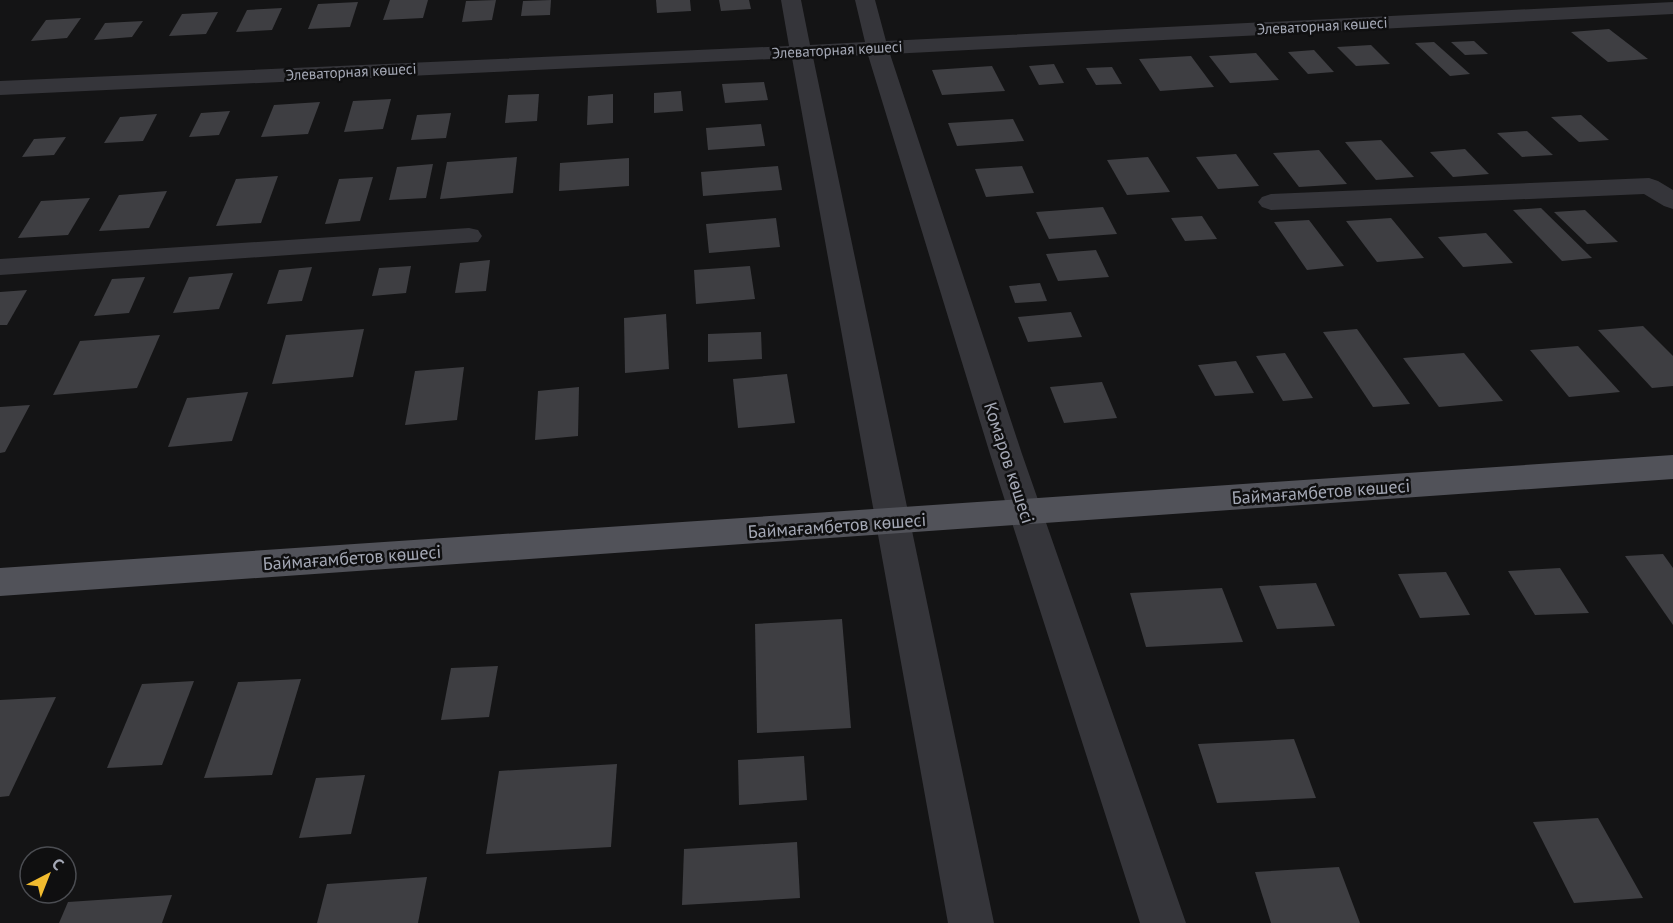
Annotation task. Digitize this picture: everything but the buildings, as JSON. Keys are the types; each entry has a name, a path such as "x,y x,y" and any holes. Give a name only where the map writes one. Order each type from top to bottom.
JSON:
{"main road":[{"name":"Баймағамбетов көшесі","path":"0,582 1673,467"}],"street":[{"path":"791,0 971,923"},
{"name":"Комаров көшесі","path":"865,0 877,48 1025,513 1162,923"},
{"name":"Элеваторная көшесі","path":"0,88 877,48 1665,8"},
{"path":"1271,202 1648,186 1673,201"},
{"path":"0,267 469,236"}]}
